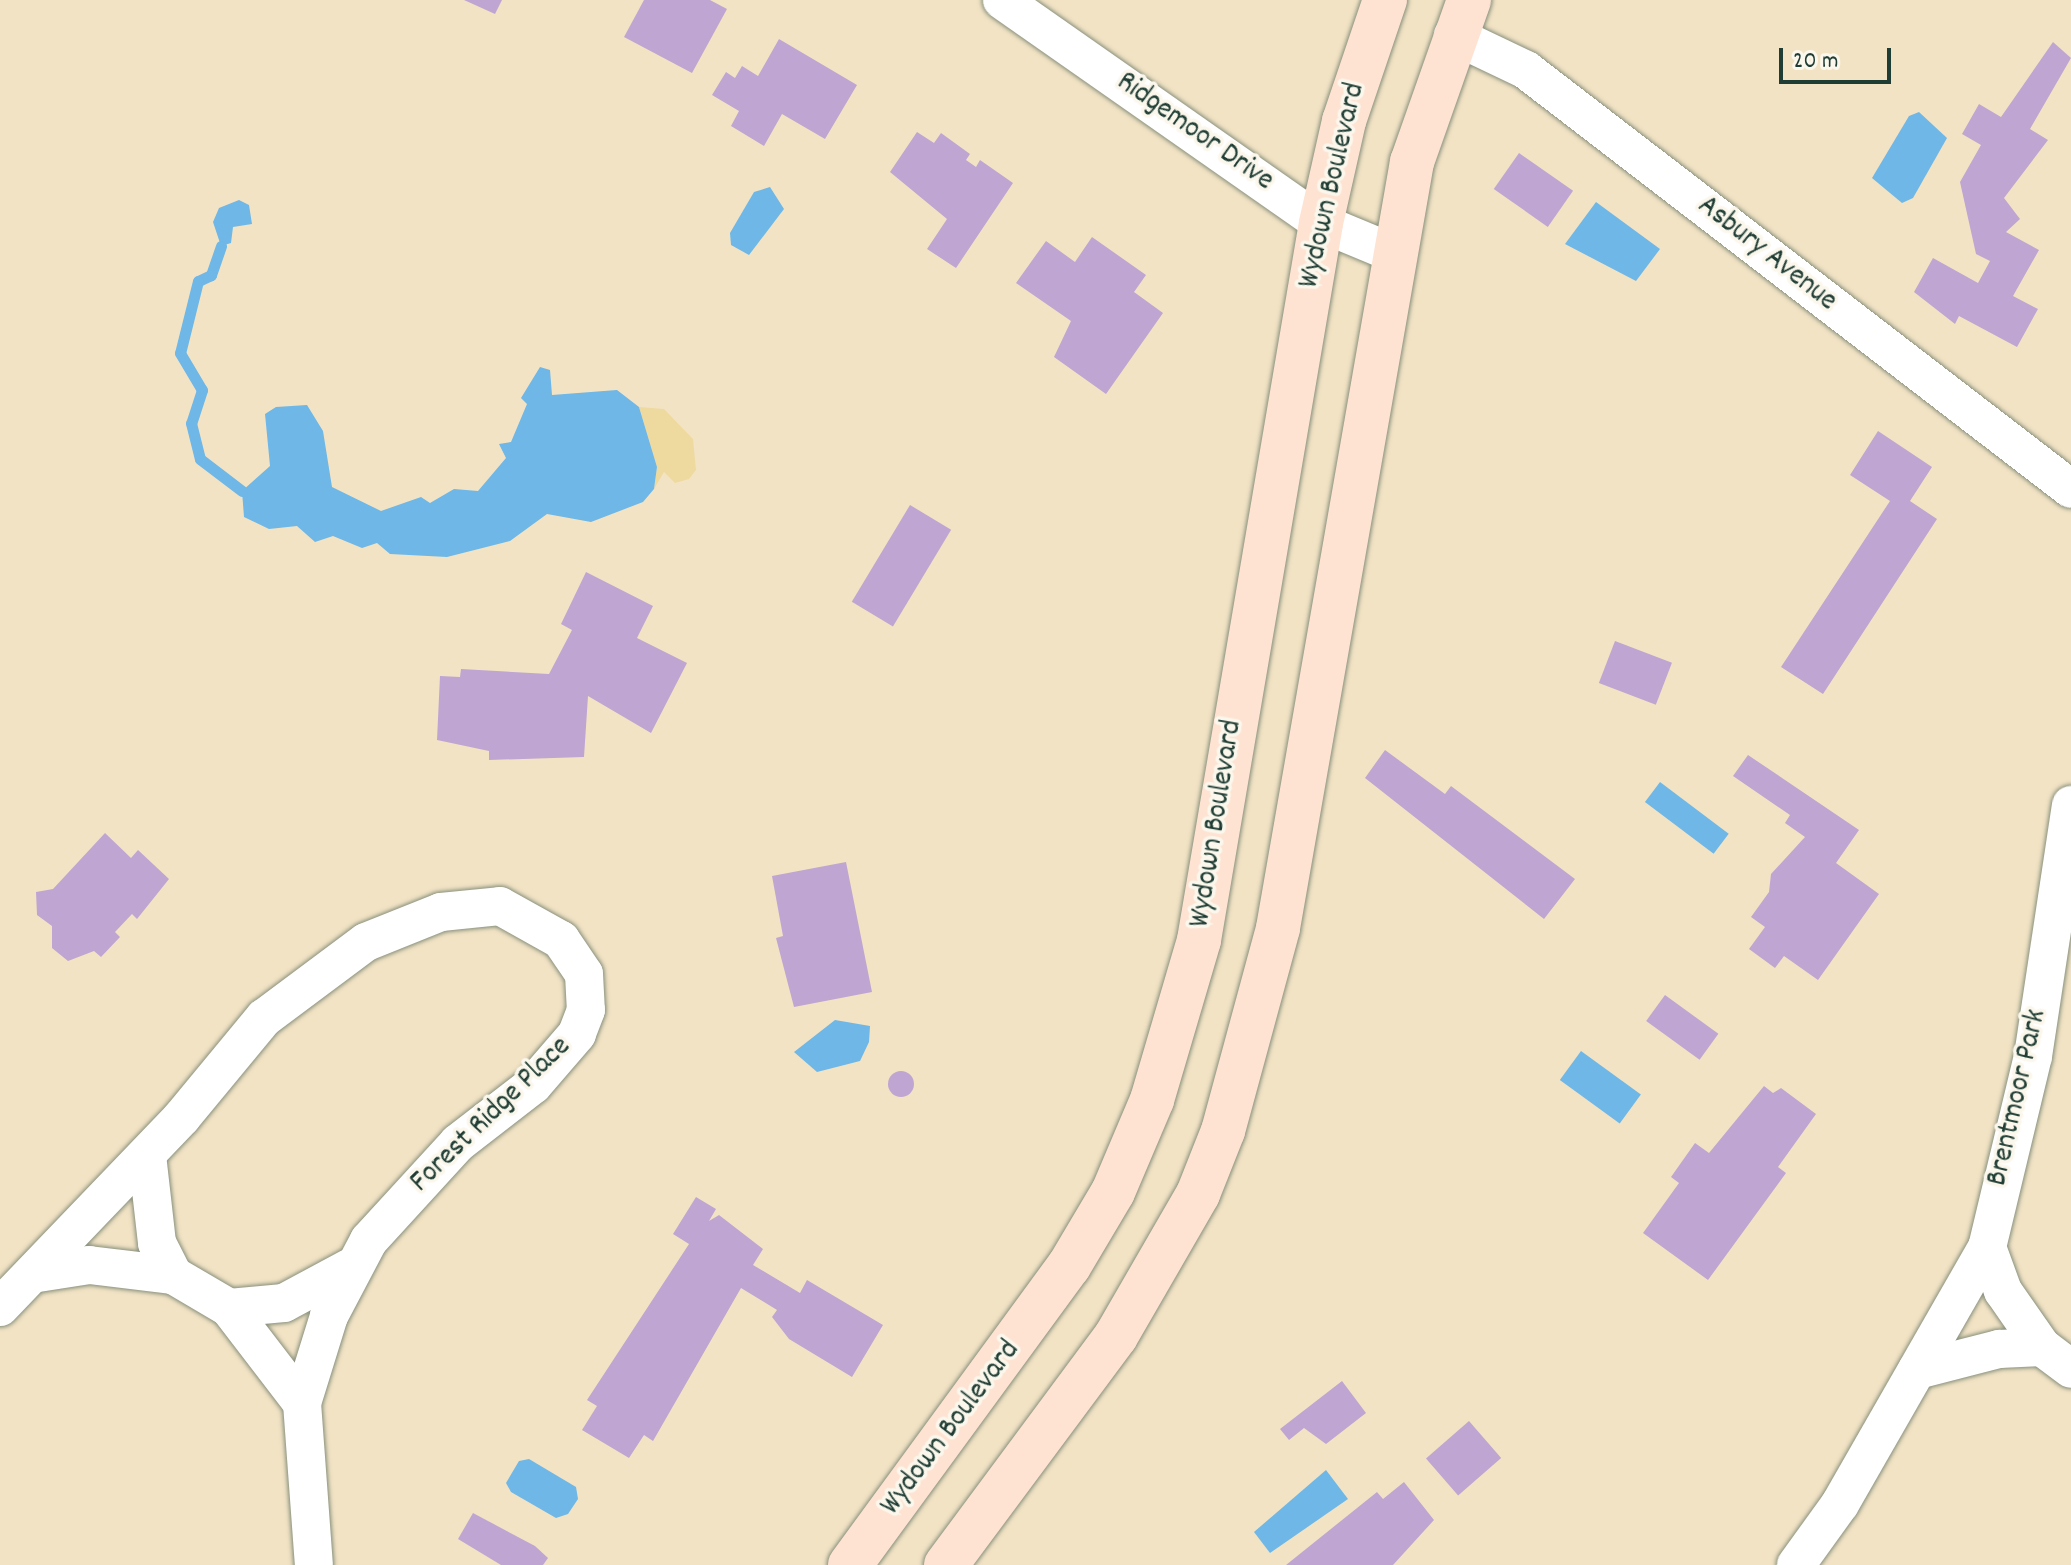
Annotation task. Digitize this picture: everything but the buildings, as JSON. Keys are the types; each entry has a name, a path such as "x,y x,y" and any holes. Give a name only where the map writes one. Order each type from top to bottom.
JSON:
{"street":[{"name":"Ridgemoor Drive","path":"1002,0 1321,223 1393,253"},
{"name":"Wydown Boulevard","path":"850,1565 1069,1266 1113,1192 1152,1100 1199,940 1321,223 1344,121 1385,0"},
{"path":"946,1565 1116,1336 1184,1219 1223,1131 1278,928 1393,253 1461,18"},
{"name":"Asbury Avenue","path":"1461,18 2071,489"},
{"name":"Brentmoor Park","path":"1796,1565 1917,1370 1987,1247 2033,1056 2071,805"},
{"name":"Forest Ridge Place","path":"0,1307 38,1273 147,1155 264,1018 366,942 441,912 500,906 535,921 561,940 584,974 586,1010 577,1034 533,1085 458,1143 349,1268 284,1303 229,1308"},
{"path":"147,1155 149,1205 173,1275"},
{"path":"1987,1247 2003,1291 2056,1358"},
{"path":"38,1273 89,1265 173,1275 229,1308 302,1403"},
{"name":"Forest Ridge Place","path":"314,1565 302,1403 349,1268"},
{"path":"1917,1370 1999,1349 2056,1358"}],"sand":[{"path":"639,407 664,409 693,439 696,470 689,479 675,483 664,472 654,489 657,467"}],"water":[{"path":"1919,112 1947,138 1913,198 1902,203 1872,178 1909,116"},
{"path":"770,187 784,209 749,255 731,245 730,233 754,192"},
{"path":"239,200 249,205 252,224 233,227 231,243 221,246 213,222 219,208"},
{"path":"1596,202 1660,249 1636,281 1565,244"},
{"path":"540,367 550,370 552,395 617,390 639,407 657,467 654,489 643,502 591,522 547,514 510,541 447,557 390,554 377,543 362,548 333,536 315,542 297,526 269,529 244,517 242,491 270,466 265,414 276,407 307,405 323,431 332,487 381,511 421,497 430,503 454,489 478,491 506,458 499,444 511,442 527,404 521,398"},
{"path":"1660,782 1729,834 1714,854 1645,802"},
{"path":"835,1020 870,1026 869,1042 860,1061 817,1072 794,1052"},
{"path":"1581,1051 1641,1094 1620,1124 1560,1080"},
{"path":"529,1459 576,1487 578,1499 568,1514 556,1518 511,1492 506,1483 519,1461"},
{"path":"1326,1470 1348,1499 1270,1553 1254,1532"}],"waterway":[{"path":"221,246 211,275 198,281 180,353 202,390 191,423 200,459 242,491"}]}
